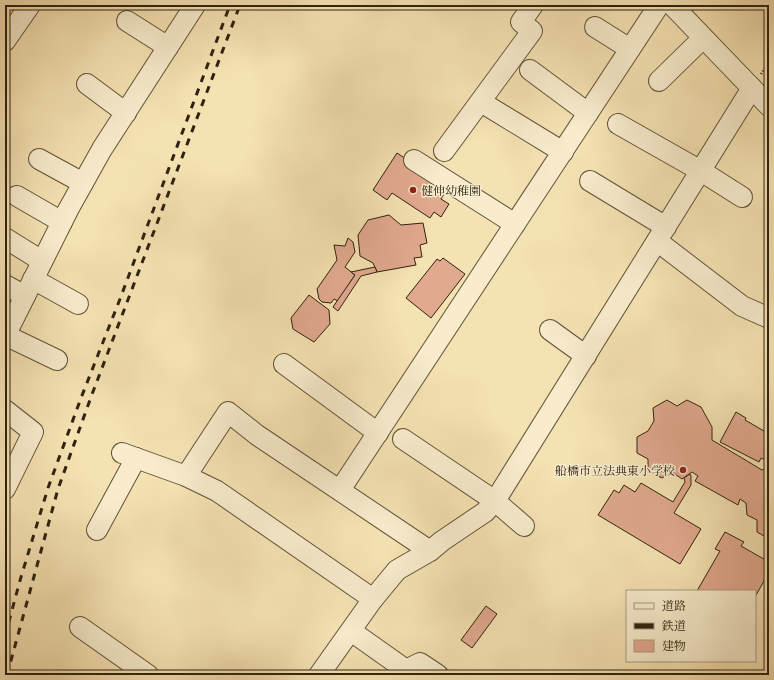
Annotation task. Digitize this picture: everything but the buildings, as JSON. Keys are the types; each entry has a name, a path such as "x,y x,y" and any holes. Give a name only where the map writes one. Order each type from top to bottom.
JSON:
{"street":[{"path":"5,41 30,5"},
{"path":"444,151 532,31 521,22 533,5"},
{"path":"340,490 659,5"},
{"path":"672,5 769,106"},
{"path":"58,360 5,335 62,222 102,149 168,48 192,6"},
{"path":"127,21 168,48"},
{"path":"595,27 630,49"},
{"path":"659,81 704,38"},
{"path":"530,70 588,113"},
{"path":"87,84 126,113"},
{"path":"323,674 373,599 397,570 430,551 442,541 485,512 495,501 752,88"},
{"path":"481,102 563,152"},
{"path":"618,124 701,171 742,197"},
{"path":"39,159 83,183"},
{"path":"414,160 515,224"},
{"path":"590,181 661,234 742,306 769,318"},
{"path":"17,196 62,222"},
{"path":"5,238 42,261"},
{"path":"5,285 29,288 78,304"},
{"path":"550,330 586,356"},
{"path":"284,364 378,433"},
{"path":"5,410 32,432 5,489"},
{"path":"186,476 228,412 257,435 430,551"},
{"path":"402,439 495,501 524,526"},
{"path":"97,530 129,455 186,476 217,491 373,599"},
{"path":"80,627 148,675"},
{"path":"351,631 406,670 420,663 438,675"}],"railway":[{"path":"5,636 48,488 230,5"},
{"path":"7,675 58,489 91,397 240,5"}],"place":[{"name":"健伸幼稚園","path":"413,190"},
{"name":"船橋市立法典東小学校","path":"683,470"}]}
